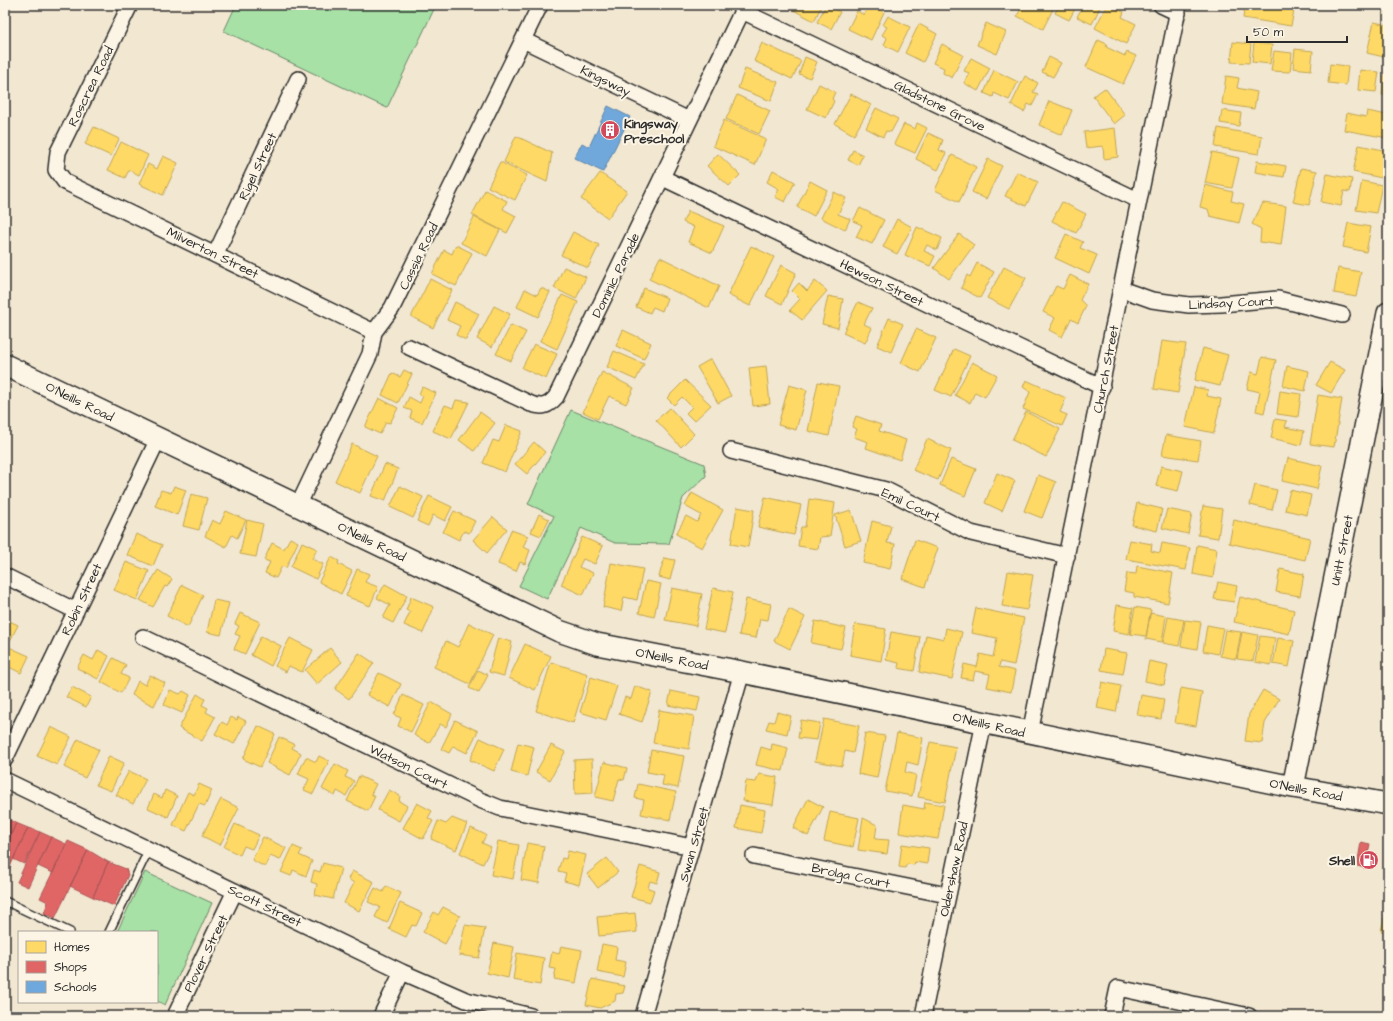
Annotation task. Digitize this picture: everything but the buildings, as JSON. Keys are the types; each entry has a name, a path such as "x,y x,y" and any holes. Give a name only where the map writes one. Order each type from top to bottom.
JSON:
{"street":[{"name":"Roscrea Road","path":"56,170 58,152 130,5"},
{"name":"Cassia Road","path":"298,506 370,354 374,332 392,308 540,5"},
{"path":"1161,5 1178,9"},
{"name":"Dominic Parade","path":"409,347 531,404 540,407 549,405 556,397 744,8"},
{"name":"Gladstone Grove","path":"744,8 1138,200"},
{"name":"Church Street","path":"1030,733 1102,388 1138,200 1178,9"},
{"name":"Kingsway","path":"523,40 689,120"},
{"name":"Rigel Street","path":"216,253 298,79"},
{"name":"Milverton Street","path":"56,170 65,182 216,253 374,332"},
{"name":"Hewson Street","path":"662,178 1102,388"},
{"name":"Lindsay Court","path":"1121,289 1152,300 1189,305 1278,299 1342,315"},
{"name":"Unitt Street","path":"1293,787 1386,337 1388,312"},
{"name":"O'Neills Road","path":"5,365 559,630 597,644 742,672 1293,787 1388,804"},
{"name":"Robin Street","path":"5,759 158,439"},
{"name":"Emil Court","path":"731,451 886,490 971,533 1067,556"},
{"path":"5,576 76,611"},
{"name":"Watson Court","path":"144,637 480,800 500,808 692,847"},
{"name":"Swan Street","path":"643,1016 742,672"},
{"name":"Oldershaw Road","path":"923,1016 984,722"},
{"name":"Scott Street","path":"5,780 402,972 466,1000 531,1016"},
{"name":"Brolga Court","path":"754,856 947,895"},
{"name":"Plover Street","path":"175,1016 235,890"},
{"path":"381,1016 402,972"},
{"path":"1112,1016 1118,988 1249,1016"}],"lane":[{"path":"109,931 149,849"},
{"path":"5,901 68,931"}],"green space":[{"path":"236,5 436,5 387,108 224,31"},
{"path":"571,410 704,464 706,476 683,498 669,544 615,543 581,528 547,599 519,586 554,516 528,504"},
{"path":"145,872 212,903 165,1005 158,1002 158,931 117,931"}],"place":[{"name":"Kingsway Preschool","path":"610,130"},
{"name":"Shell","path":"1369,860"}]}
